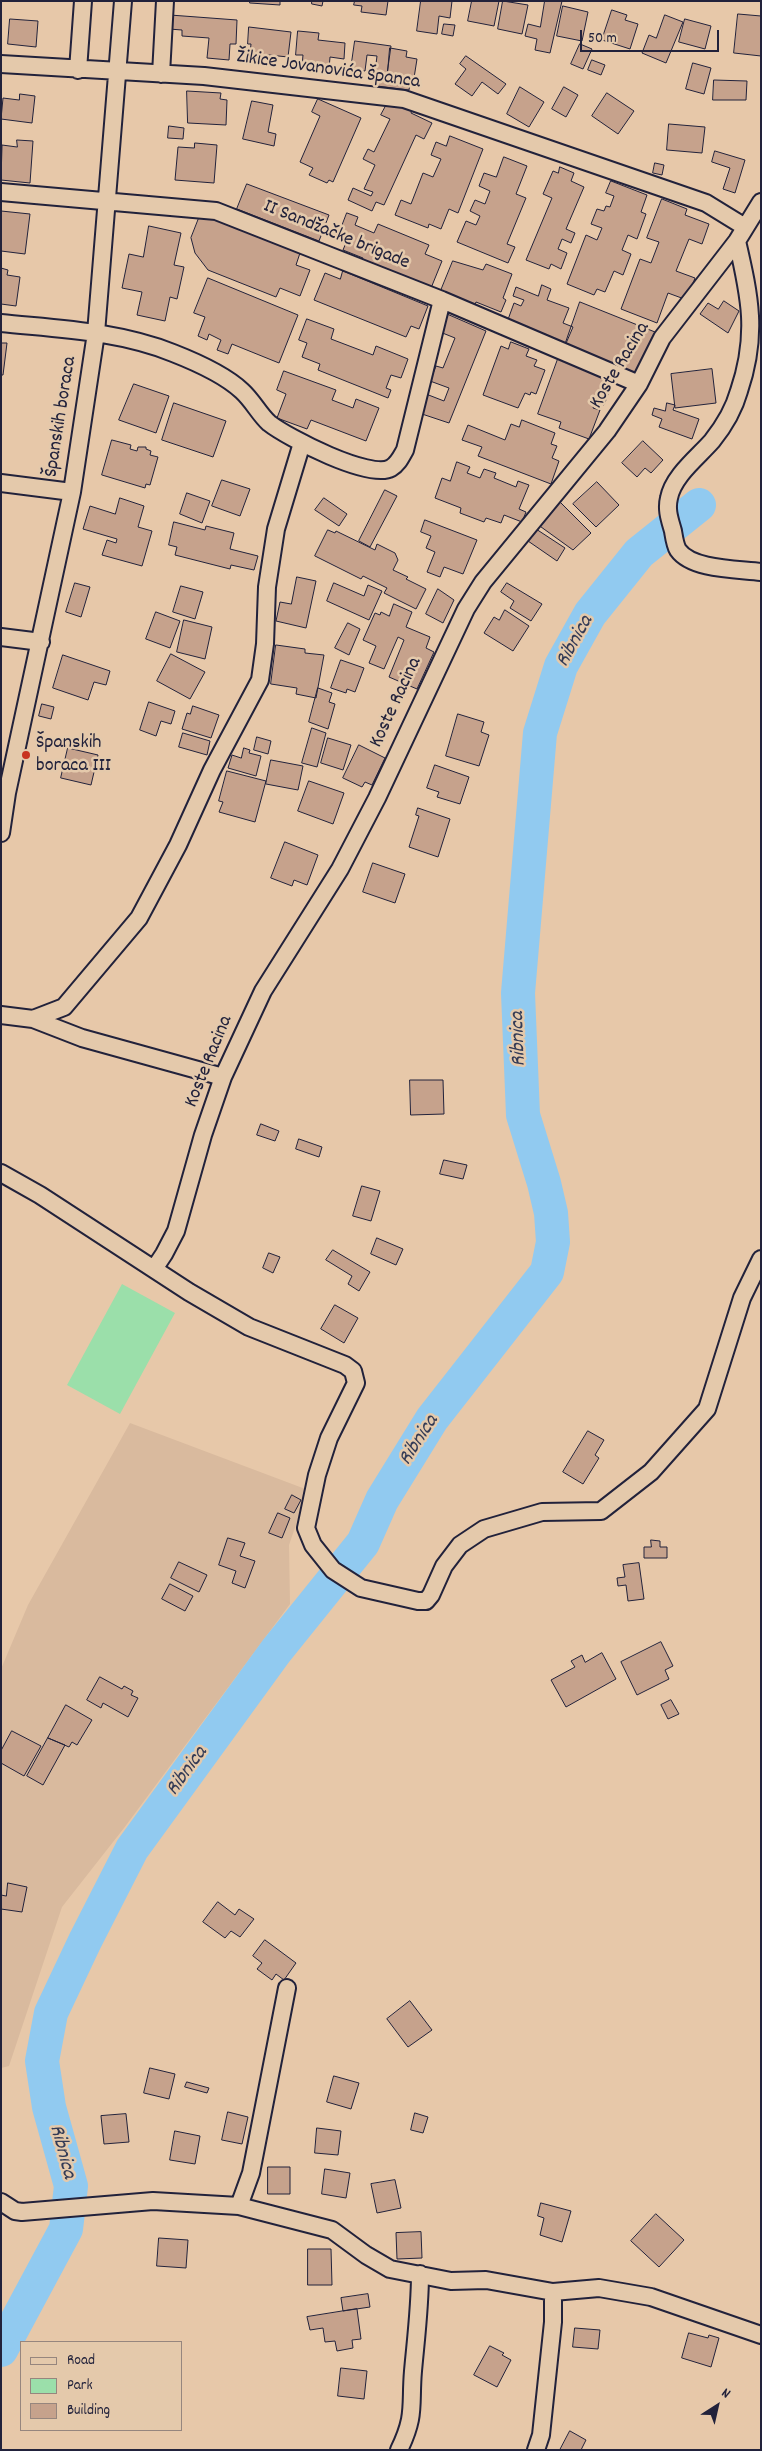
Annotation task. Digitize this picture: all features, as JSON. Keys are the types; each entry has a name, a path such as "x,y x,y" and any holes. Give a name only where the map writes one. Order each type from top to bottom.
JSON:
{"street":[{"path":"78,70 83,1"},
{"name":"Španskih boraca","path":"1,833 4,793 41,642 72,492 96,333 123,1"},
{"path":"161,74 165,1"},
{"name":"Žikice Jovanovića Španca","path":"1,64 204,76 404,99 706,203 741,234"},
{"name":"II Sandžačke brigade","path":"1,192 216,211 442,300 639,384"},
{"name":"Koste Racina","path":"154,1269 176,1231 203,1135 224,1077 263,991 340,869 377,798 442,659 482,582 606,431 639,384 662,338 741,234 761,202"},
{"path":"741,234 752,326 749,353 740,390 722,428 675,483 669,496 667,509 678,550 691,559 705,566 761,572"},
{"path":"1,323 96,333 152,346 214,372 243,392 270,424 302,443 369,469 382,470 391,468 399,461 405,450 442,300"},
{"path":"34,1019 64,1007 140,918 178,845 212,770 260,680 265,644 267,586 276,529 302,443"},
{"path":"1,483 72,492"},
{"path":"1,637 41,642"},
{"path":"1,1015 34,1019 82,1038 224,1077"},
{"path":"1,1174 47,1199 189,1292 249,1327 345,1364 352,1371 356,1383 329,1438 317,1475 306,1528 313,1545 333,1570 360,1588 418,1601 426,1600 431,1595 444,1566 460,1545 484,1529 542,1512 601,1511 651,1472 707,1410 742,1298 761,1259"},
{"path":"239,2206 251,2173 287,1988"},
{"path":"1,2202 15,2211 22,2212 179,2201 239,2206 330,2229 383,2266 451,2281 486,2280 553,2292 599,2288 650,2297 761,2335"},
{"path":"399,2450 410,2427 413,2407 413,2372 420,2307 420,2274"},
{"path":"536,2450 541,2435 552,2332 553,2292"}],"shaded area":[{"path":"130,1423 308,1490 289,1545 290,1604 124,1828 62,1907 9,2066 1,2068 1,1669 28,1605"}],"green space":[{"path":"122,1284 175,1313 120,1414 67,1385"}],"building":[{"path":"250,1 280,1 280,5 250,3"},
{"path":"312,1 323,1 322,6 312,4"},
{"path":"355,1 388,1 386,15 361,12 362,6 354,5"},
{"path":"421,1 452,1 450,18 439,16 437,34 417,31"},
{"path":"472,1 499,1 494,26 468,21"},
{"path":"503,1 528,5 522,34 498,29"},
{"path":"545,1 562,1 550,53 535,50 537,39 525,36 528,24 540,27"},
{"path":"563,6 588,12 582,41 557,36"},
{"path":"612,10 627,15 625,20 638,24 630,49 602,40"},
{"path":"738,14 761,16 761,56 734,53"},
{"path":"170,15 237,20 236,44 230,44 229,60 207,58 209,38 182,36 182,30 169,29"},
{"path":"665,15 683,22 666,63 642,53 649,35 656,38"},
{"path":"10,19 38,21 36,47 8,44"},
{"path":"685,19 711,26 705,49 679,42"},
{"path":"444,24 455,25 453,36 442,34"},
{"path":"249,27 291,32 288,57 250,53 251,44 248,44"},
{"path":"298,31 319,33 318,40 345,43 344,59 330,57 329,69 302,66 303,55 296,55"},
{"path":"355,41 391,46 387,74 375,72 377,56 367,55 365,71 351,69"},
{"path":"580,44 592,49 583,69 571,64"},
{"path":"390,48 407,51 406,57 417,59 414,78 411,77 409,90 377,86 379,73 387,74"},
{"path":"466,56 506,84 498,94 482,82 472,96 455,84 466,69 460,64"},
{"path":"592,60 605,65 601,75 588,70"},
{"path":"693,63 711,68 704,94 686,89"},
{"path":"714,80 747,81 746,100 713,100"},
{"path":"520,87 544,102 529,127 507,114"},
{"path":"564,87 578,95 566,117 552,109"},
{"path":"187,91 221,93 220,99 227,100 226,125 188,123"},
{"path":"607,93 634,111 618,134 592,116"},
{"path":"20,94 35,96 32,123 1,119 3,98 19,100"},
{"path":"318,99 361,118 333,182 329,180 327,183 309,175 313,168 300,162 320,116 312,112"},
{"path":"252,101 273,105 268,132 276,134 274,146 243,139"},
{"path":"387,104 412,110 411,113 432,123 424,139 416,135 384,205 376,202 372,211 348,200 353,188 371,196 373,192 364,189 375,165 363,159 368,149 374,152 390,119 381,115"},
{"path":"669,124 705,127 702,153 667,150"},
{"path":"169,126 184,128 183,139 168,138"},
{"path":"450,136 483,149 458,213 449,209 441,229 429,224 428,228 395,215 401,200 411,204 423,173 433,177 441,159 431,155 436,142 446,146"},
{"path":"17,140 33,141 30,183 1,180 2,145 17,147"},
{"path":"195,143 217,145 214,183 175,180 178,147 194,148"},
{"path":"715,151 745,160 735,193 723,189 730,168 712,162"},
{"path":"504,157 527,166 516,194 526,198 507,244 515,247 508,263 457,242 466,221 476,225 480,216 470,211 475,200 485,204 490,191 479,186 484,173 496,177"},
{"path":"655,163 664,165 662,175 653,173"},
{"path":"560,167 574,173 571,181 584,187 566,229 575,233 571,243 562,239 558,249 567,253 561,269 551,264 549,269 526,260 552,198 543,194 553,171 558,173"},
{"path":"611,181 647,195 641,212 646,214 637,239 628,235 622,250 631,254 623,275 614,271 605,292 597,289 594,295 567,284 586,235 597,240 602,228 591,224 597,209 604,211 606,206 610,207 614,196 606,193"},
{"path":"247,184 329,215 319,241 237,209"},
{"path":"662,199 687,209 685,215 709,224 702,244 689,239 676,271 695,278 687,300 668,293 657,323 621,309 640,259 651,263 659,242 647,238"},
{"path":"1,211 30,214 25,254 1,251"},
{"path":"201,213 300,253 296,265 310,270 300,296 280,288 276,297 208,270 195,253 191,238"},
{"path":"347,213 358,217 355,225 374,233 378,224 429,245 425,254 442,261 429,293 360,265 363,258 343,250 348,238 339,234"},
{"path":"149,226 181,233 174,265 184,267 177,299 170,297 165,321 137,315 142,292 122,288 129,254 143,257"},
{"path":"453,261 483,270 486,264 512,274 503,298 506,300 501,312 476,302 474,307 440,293"},
{"path":"1,268 8,270 7,275 20,277 16,306 1,304"},
{"path":"343,271 428,306 419,329 411,326 406,337 314,300 325,273 340,279"},
{"path":"208,278 298,315 279,363 232,344 228,354 217,350 221,340 209,334 207,340 198,336 205,317 194,313"},
{"path":"542,285 551,289 547,300 569,308 563,323 573,327 564,348 506,325 514,303 521,306 524,300 513,296 516,287 538,296"},
{"path":"724,301 739,311 728,333 700,314 708,303 718,309"},
{"path":"580,302 655,332 637,377 564,348"},
{"path":"447,314 486,331 449,423 419,413 426,394 444,401 449,388 430,381 436,366 443,368 455,338 440,332"},
{"path":"307,319 334,329 331,339 373,355 376,346 408,359 401,378 391,375 386,388 391,390 388,398 318,370 320,364 302,357 307,343 299,340"},
{"path":"511,342 529,349 526,356 537,360 534,366 545,370 536,394 531,392 530,395 525,393 518,408 483,395 501,346 508,349"},
{"path":"1,343 7,343 3,375 1,375"},
{"path":"558,359 608,377 604,388 610,389 604,405 595,401 593,408 600,410 589,439 559,428 561,422 538,414"},
{"path":"712,369 716,403 675,408 671,374"},
{"path":"284,371 336,390 332,400 353,408 356,399 379,408 366,441 311,420 307,429 277,418 286,394 277,390"},
{"path":"134,384 169,396 156,433 119,420"},
{"path":"174,403 226,421 213,457 162,440"},
{"path":"667,403 675,405 673,410 699,419 692,439 659,427 662,419 652,415 654,408 665,411"},
{"path":"522,420 555,433 551,444 557,446 552,458 559,461 551,484 478,456 482,447 462,440 468,425 505,440 511,424 519,427"},
{"path":"112,440 131,445 130,449 137,451 138,447 146,447 146,449 151,451 150,455 158,457 150,485 146,484 145,488 102,475"},
{"path":"643,441 663,460 651,473 645,468 637,477 622,463"},
{"path":"457,462 470,467 467,473 480,478 484,469 496,473 494,478 516,487 518,481 529,485 519,509 526,512 522,522 504,515 501,523 486,518 484,522 460,513 461,508 435,498 442,478 450,481"},
{"path":"222,480 250,489 240,516 212,506"},
{"path":"597,482 619,505 596,527 573,504"},
{"path":"385,490 397,496 370,547 359,541"},
{"path":"187,493 210,501 202,523 180,514"},
{"path":"120,498 144,506 138,527 152,531 142,566 102,555 107,540 116,543 117,539 83,529 90,506 115,514"},
{"path":"324,498 347,514 339,526 315,510"},
{"path":"559,501 591,533 573,550 537,524"},
{"path":"425,520 477,540 463,574 444,567 440,577 427,572 435,552 426,548 431,536 421,532"},
{"path":"174,522 205,530 206,526 234,533 230,549 258,556 254,570 231,565 230,569 175,555 177,547 169,545"},
{"path":"536,529 565,548 557,561 528,541"},
{"path":"328,530 335,533 336,531 375,550 377,544 395,553 398,560 393,570 426,589 416,609 384,593 387,588 363,576 361,579 315,556"},
{"path":"297,577 316,581 306,628 276,621 280,602 291,604"},
{"path":"75,583 90,587 81,617 66,612"},
{"path":"334,583 364,596 368,585 382,591 369,620 327,601"},
{"path":"507,583 542,604 531,621 510,608 514,601 501,592"},
{"path":"181,586 203,592 195,619 173,612"},
{"path":"438,589 454,600 443,623 426,614"},
{"path":"394,604 412,612 406,627 430,637 426,648 434,652 417,689 389,677 404,640 398,637 384,669 369,663 376,646 363,640 375,613 380,615 381,612 389,616"},
{"path":"505,610 529,626 513,651 484,633 494,617 499,620"},
{"path":"156,612 180,621 170,648 146,639"},
{"path":"184,620 212,627 205,659 177,652"},
{"path":"348,623 360,629 349,655 335,648"},
{"path":"276,645 305,649 305,653 324,655 316,698 296,694 297,688 271,684"},
{"path":"171,654 205,672 190,699 157,681"},
{"path":"63,655 110,671 106,685 94,682 88,700 53,688"},
{"path":"341,660 364,668 355,692 347,689 346,693 331,688"},
{"path":"318,688 332,693 329,702 335,704 328,729 309,722"},
{"path":"149,702 175,711 171,724 161,721 156,736 140,730"},
{"path":"42,704 54,707 51,719 39,716"},
{"path":"193,706 219,715 211,738 182,729 187,713 190,714"},
{"path":"458,714 484,722 481,732 489,735 479,766 446,756"},
{"path":"312,728 326,733 317,767 302,763"},
{"path":"183,733 210,741 207,755 179,747"},
{"path":"257,737 271,741 268,754 254,750"},
{"path":"328,738 351,745 343,770 321,763"},
{"path":"359,745 385,758 372,785 365,782 362,787 343,778"},
{"path":"68,748 98,755 91,785 61,778"},
{"path":"244,748 250,750 249,753 261,756 256,776 228,768 232,755 241,758"},
{"path":"271,760 303,766 298,790 266,784"},
{"path":"435,765 469,777 460,804 437,797 439,792 427,788"},
{"path":"227,771 266,781 255,822 219,812 223,802 219,801"},
{"path":"309,781 344,793 333,824 298,811"},
{"path":"418,808 450,819 438,857 409,847 419,816 416,815"},
{"path":"285,842 318,855 307,885 294,880 292,886 271,878"},
{"path":"373,863 405,874 395,903 363,892"},
{"path":"410,1080 443,1080 444,1114 411,1115"},
{"path":"261,1124 279,1131 275,1141 257,1135"},
{"path":"299,1139 322,1147 319,1157 296,1149"},
{"path":"444,1160 467,1165 463,1179 440,1174"},
{"path":"362,1186 380,1191 371,1221 353,1216"},
{"path":"377,1238 403,1249 396,1265 371,1254"},
{"path":"333,1250 370,1272 359,1291 348,1284 352,1276 326,1260"},
{"path":"269,1253 280,1257 273,1273 263,1268"},
{"path":"335,1305 358,1318 344,1343 321,1329"},
{"path":"588,1431 604,1440 595,1455 599,1458 583,1484 563,1472"},
{"path":"292,1495 301,1500 294,1513 285,1509"},
{"path":"278,1513 290,1518 282,1538 269,1533"},
{"path":"228,1538 245,1543 240,1556 255,1561 245,1588 232,1583 236,1571 219,1565"},
{"path":"651,1540 660,1541 660,1547 667,1547 667,1558 644,1558 644,1547 651,1547"},
{"path":"179,1562 207,1575 199,1592 171,1578"},
{"path":"639,1563 644,1599 628,1601 626,1585 618,1586 617,1578 625,1577 623,1565"},
{"path":"170,1584 193,1596 185,1611 162,1599"},
{"path":"661,1642 673,1666 665,1670 669,1679 637,1695 621,1662"},
{"path":"602,1653 616,1679 566,1707 551,1680 575,1667 571,1661 582,1655 585,1662"},
{"path":"100,1677 122,1689 124,1686 133,1691 131,1695 138,1698 128,1717 103,1703 101,1708 87,1700"},
{"path":"671,1700 679,1714 668,1719 661,1705"},
{"path":"66,1705 92,1720 77,1745 72,1742 69,1747 48,1738"},
{"path":"12,1731 41,1746 24,1776 1,1763 1,1751"},
{"path":"48,1738 65,1745 43,1785 27,1776"},
{"path":"8,1883 27,1887 22,1912 1,1909 1,1895 6,1896"},
{"path":"218,1902 235,1915 239,1909 254,1919 240,1937 231,1931 225,1938 203,1922"},
{"path":"265,1940 296,1963 284,1980 276,1974 272,1980 257,1969 262,1963 253,1956"},
{"path":"410,2001 432,2030 408,2047 387,2019"},
{"path":"150,2068 175,2074 169,2099 144,2093"},
{"path":"334,2076 359,2083 351,2109 327,2102"},
{"path":"187,2082 209,2088 207,2093 185,2087"},
{"path":"228,2112 248,2117 242,2144 222,2140"},
{"path":"415,2113 428,2117 423,2133 411,2130"},
{"path":"126,2114 129,2142 104,2144 101,2116"},
{"path":"317,2128 341,2131 338,2155 315,2153"},
{"path":"175,2131 200,2136 195,2164 170,2160"},
{"path":"268,2167 290,2167 290,2194 268,2194"},
{"path":"325,2169 350,2173 346,2198 322,2194"},
{"path":"395,2180 401,2208 377,2213 371,2184"},
{"path":"541,2203 571,2211 562,2242 540,2235 544,2218 538,2216"},
{"path":"656,2214 684,2240 659,2267 631,2241"},
{"path":"421,2232 422,2258 397,2259 396,2233"},
{"path":"159,2238 188,2240 186,2268 157,2266"},
{"path":"308,2249 331,2249 332,2285 308,2285"},
{"path":"368,2294 370,2307 343,2311 341,2298"},
{"path":"357,2309 361,2339 352,2340 353,2348 337,2351 335,2341 325,2342 323,2328 310,2330 307,2317"},
{"path":"575,2328 600,2330 598,2349 573,2347"},
{"path":"689,2333 708,2338 709,2335 719,2338 711,2367 682,2358"},
{"path":"490,2346 504,2353 502,2355 511,2360 497,2387 474,2375"},
{"path":"341,2368 367,2371 364,2399 338,2396"},
{"path":"570,2431 586,2440 581,2450 560,2450"}],"waterway":[{"name":"Ribnica","path":"1,2350 66,2229 71,2186 49,2107 42,2061 51,2013 85,1941 132,1849 276,1651 363,1543 382,1500 432,1419 547,1272 553,1242 551,1213 544,1183 523,1115 518,993 540,733 561,666 590,614 639,553 699,505"}],"place":[{"name":"Španskih boraca III","path":"26,755"}]}
